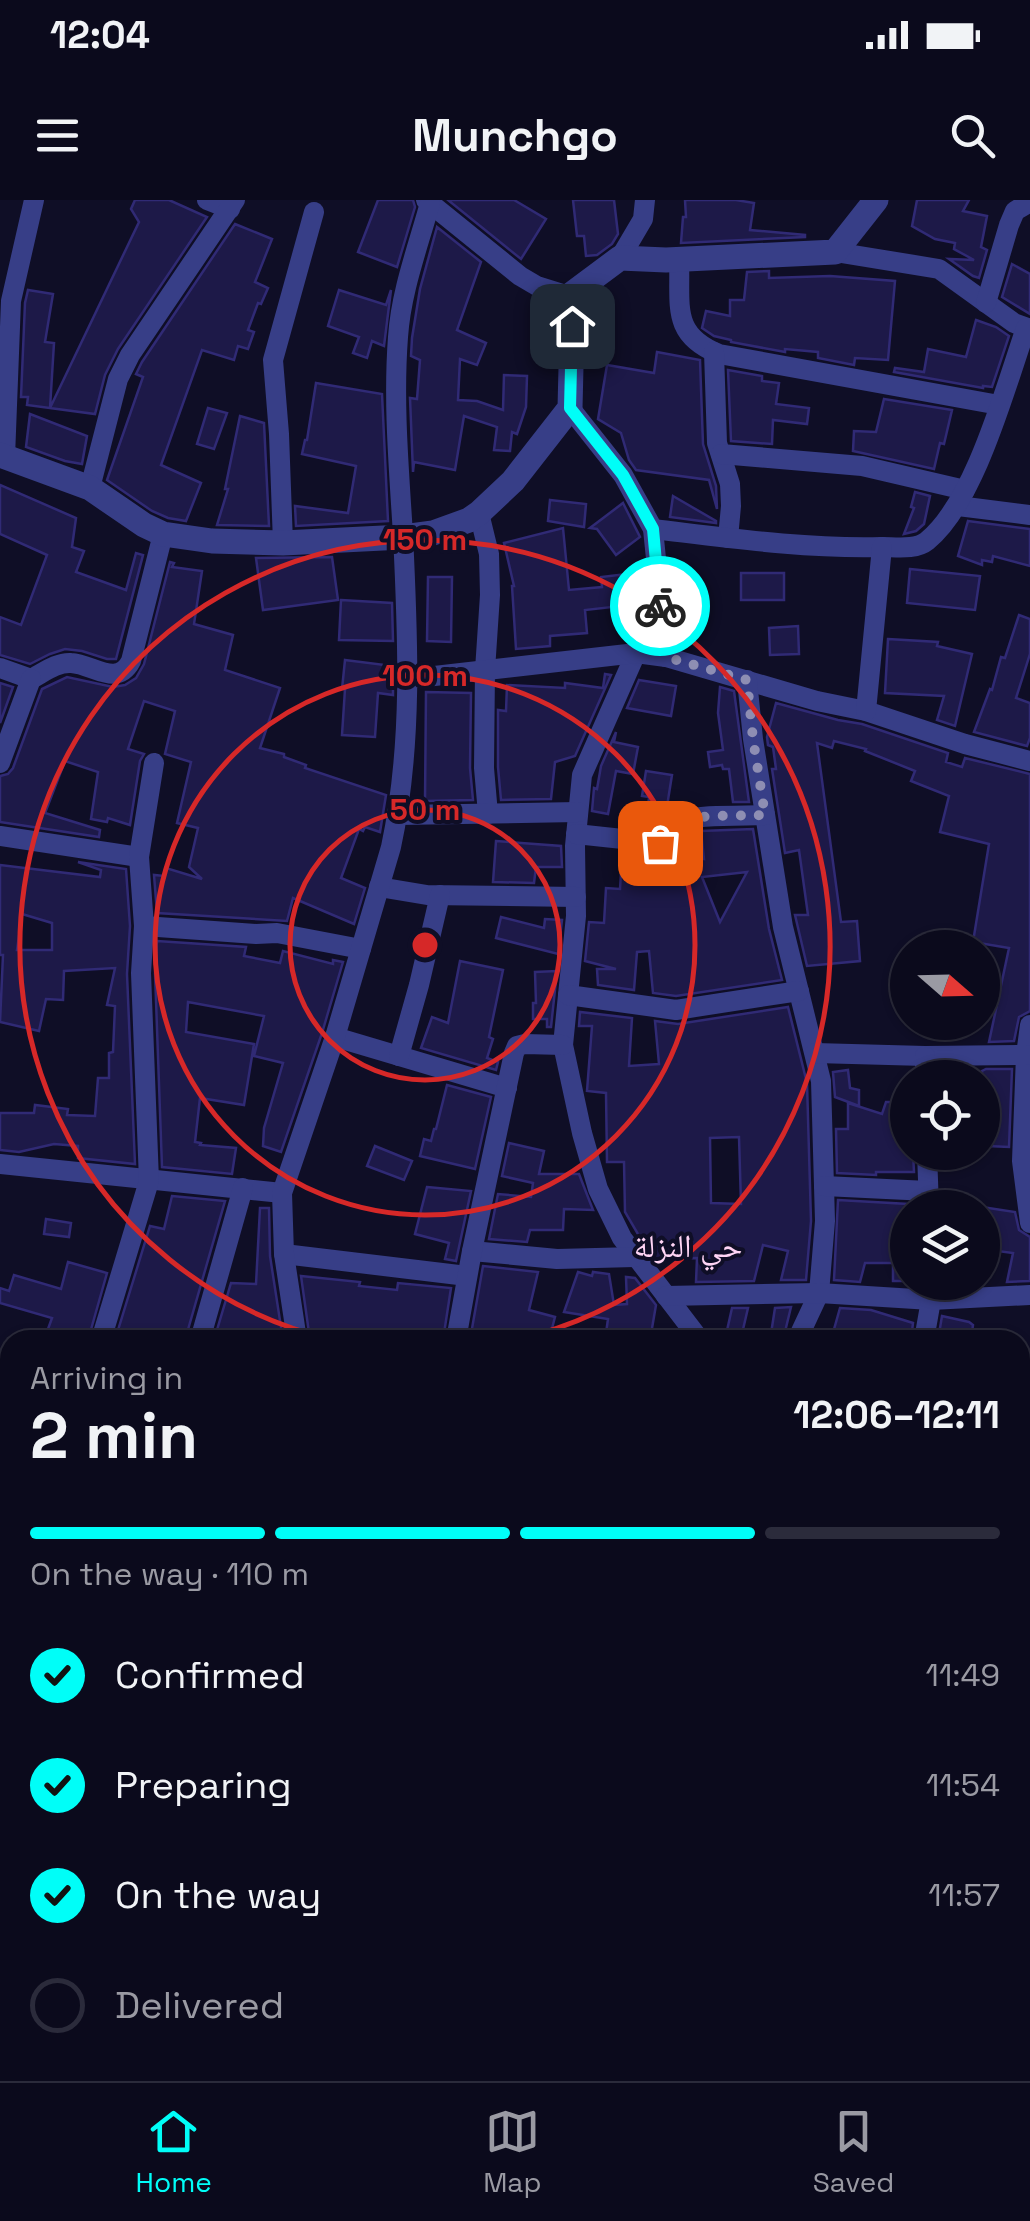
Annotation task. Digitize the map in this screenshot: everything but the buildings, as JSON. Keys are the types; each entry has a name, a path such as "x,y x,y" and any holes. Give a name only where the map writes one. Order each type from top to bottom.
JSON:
{"street":[{"path":"34,200 6,294 2,456 90,488 163,534 212,541 283,542 403,537 434,533 469,520 513,481 570,408 569,296"},
{"path":"90,488 118,379 130,355 233,205 208,200"},
{"path":"569,296 620,258 642,219 645,200"},
{"path":"835,252 876,200"},
{"path":"295,1330 284,1254 282,1193 335,1037 398,815 408,679 395,413 398,333 428,202 531,284 569,296"},
{"path":"986,303 1008,225 1015,212 1030,202"},
{"path":"283,542 273,360 314,212"},
{"path":"620,258 679,260 835,252 939,269 1028,328 962,498 925,543 882,547 786,546 653,529"},
{"path":"679,260 681,323 693,340 714,352 999,405"},
{"path":"714,352 717,443 730,484 728,538"},
{"path":"570,408 623,475 653,529 666,657"},
{"path":"720,454 862,466 1030,515"},
{"path":"479,513 490,554 484,768 488,814"},
{"path":"0,763 31,679 71,663 111,674 126,671 163,534"},
{"path":"866,711 882,547"},
{"path":"408,679 636,653 666,657 817,701 866,711 1030,762"},
{"path":"636,653 582,775 576,834 576,916 563,1045 598,1189 622,1238 692,1330"},
{"path":"0,668 31,679"},
{"path":"747,680 783,926 822,1081 824,1222 819,1293 802,1330"},
{"path":"104,1330 149,1181 141,972 144,926 138,857 154,763"},
{"path":"398,815 578,812"},
{"path":"576,834 660,843 683,821 765,815"},
{"path":"0,836 138,857"},
{"path":"379,887 440,895 576,898"},
{"path":"398,1056 440,895"},
{"path":"144,926 277,933 361,950"},
{"path":"568,995 676,1010 799,991"},
{"path":"1030,1026 1022,1161 1030,1223"},
{"path":"335,1037 506,1088"},
{"path":"458,1330 514,1053 525,1044 563,1045"},
{"path":"815,1053 890,1063"},
{"path":"1000,1068 1027,1068"},
{"path":"0,1164 282,1193"},
{"path":"824,1186 890,1194"},
{"path":"203,1330 243,1188"},
{"path":"472,1252 558,1259 635,1257"},
{"path":"284,1254 467,1276"},
{"path":"666,1296 890,1292"},
{"path":"1000,1294 1030,1295"},
{"path":"925,1330 930,1300"}],"way so far":[{"path":"660,606 666,657 747,680 765,815 683,821 660,843"}],"district":[{"name":"حي النزلة","path":"688,1246"}],"route":[{"path":"572,326 570,408 623,475 653,529 660,606"}]}
